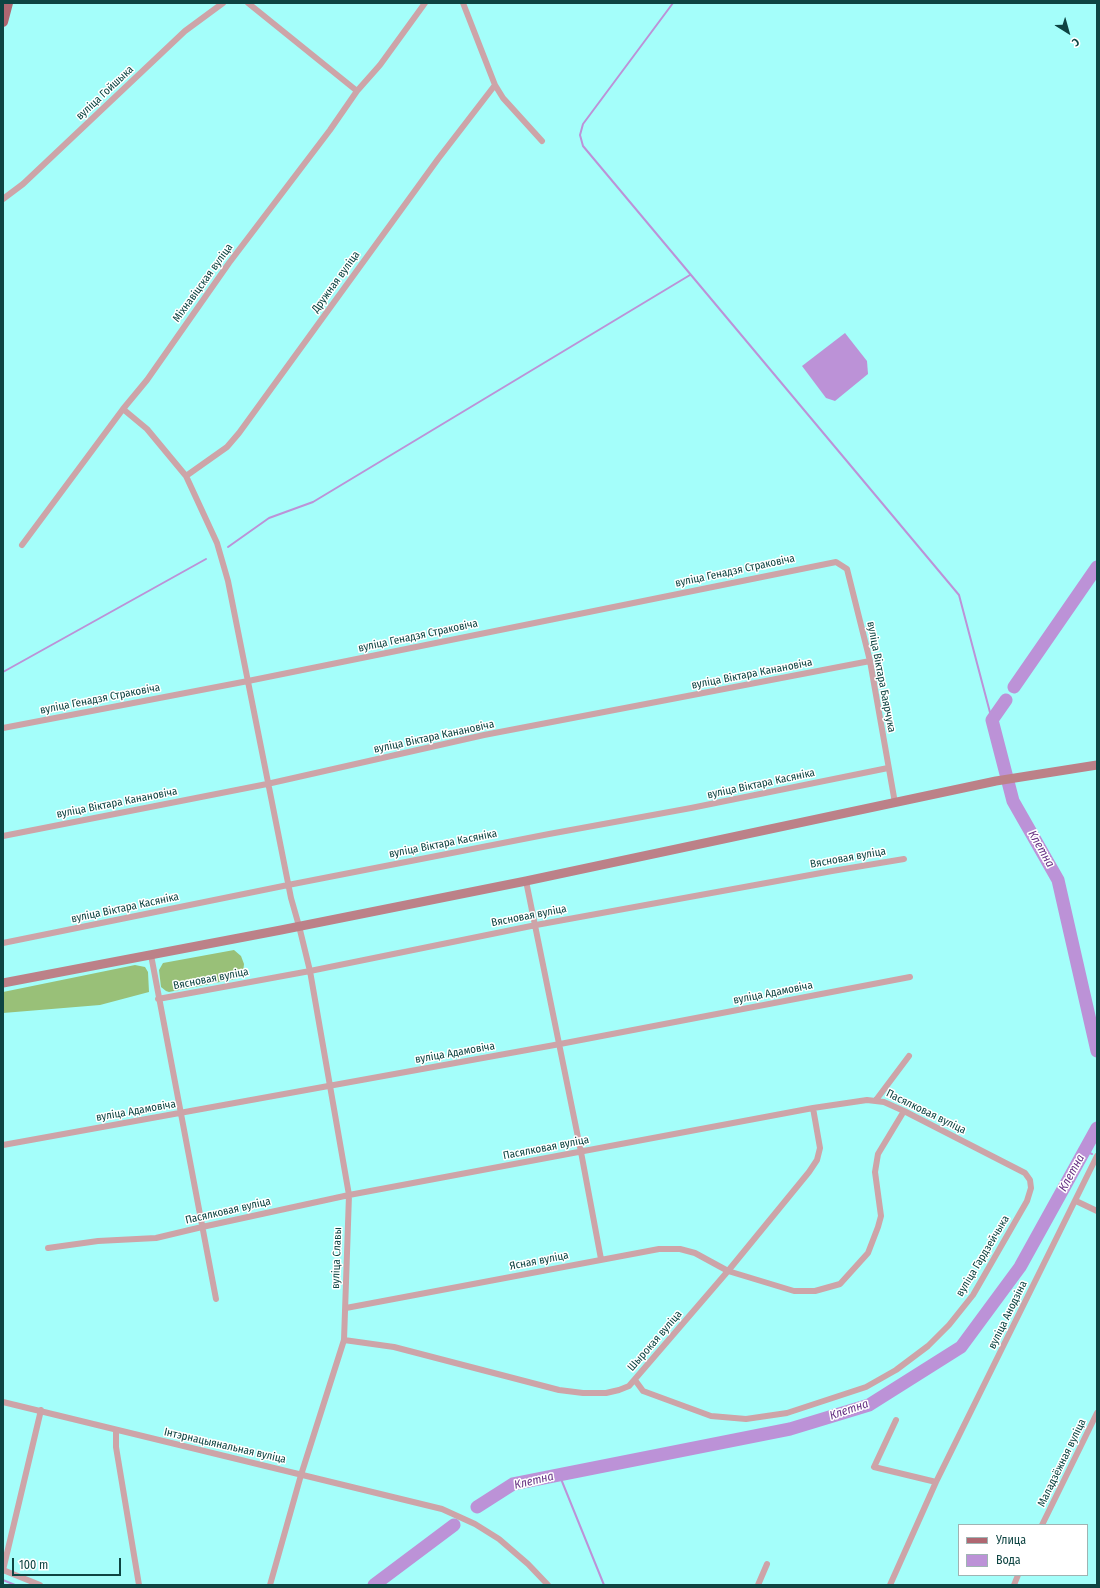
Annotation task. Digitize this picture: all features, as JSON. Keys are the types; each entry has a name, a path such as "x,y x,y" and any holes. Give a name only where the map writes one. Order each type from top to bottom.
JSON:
{"main road":[{"path":"3,22 8,3"}],"street":[{"name":"вуліца Гойшыка","path":"3,199 23,184 185,31 223,3"},
{"path":"248,3 357,91 380,65 425,3"},
{"path":"463,3 495,85 503,98 542,141"},
{"name":"Дружная вуліца","path":"186,476 227,447 239,433 438,159 495,85"},
{"name":"Міхнавіцская вуліца","path":"22,545 123,409 147,380 229,263 330,130 357,91"},
{"path":"123,409 147,429 186,476"},
{"name":"вуліца Славы","path":"186,476 217,543 228,580 288,885 310,971 349,1195 344,1340 301,1474 270,1585"},
{"name":"вуліца Генадзя Страковіча","path":"3,728 248,681 836,562"},
{"name":"вуліца Віктара Баярчука","path":"836,562 847,569 870,661 895,802"},
{"name":"вуліца Віктара Канановіча","path":"3,836 268,784 484,735 870,661"},
{"path":"3,983 526,881 996,781 1097,765"},
{"name":"вуліца Віктара Касяніка","path":"3,943 288,885 691,808 888,768"},
{"name":"Вясновая вуліца","path":"158,999 310,971 536,925 904,859"},
{"path":"526,881 560,1044 602,1259"},
{"path":"151,955 158,999 216,1299"},
{"name":"вуліца Адамовіча","path":"3,1145 560,1044 910,977"},
{"path":"876,1100 909,1056"},
{"name":"Пасялковая вуліца","path":"48,1248 98,1241 156,1238 349,1195 813,1108 876,1100 904,1111 1025,1173 1030,1180"},
{"name":"Шырокая вуліца","path":"344,1340 394,1347 559,1390 583,1393 606,1393 620,1390 629,1386 731,1272 817,1160 820,1148 813,1108"},
{"path":"731,1272 794,1291 815,1291 840,1284 868,1253 878,1227 881,1216 875,1172 878,1154 904,1111"},
{"name":"вуліца Анодзіна","path":"890,1585 907,1550 936,1482 1097,1156"},
{"name":"вуліца Гардзейчыка","path":"635,1380 643,1392 705,1414 711,1416 746,1419 788,1413 866,1388 903,1366 928,1346 954,1319 973,1295 1027,1201 1031,1188 1030,1180"},
{"path":"1076,1201 1097,1211"},
{"name":"Ясная вуліца","path":"346,1308 659,1249 680,1249 695,1253 731,1272"},
{"name":"Інтэрнацыянальная вуліца","path":"3,1402 442,1509 475,1524 499,1539 528,1564 548,1585"},
{"path":"40,1410 3,1570 40,1585"},
{"name":"Маладзёжная вуліца","path":"1043,1523 1097,1413"},
{"path":"896,1420 874,1467 936,1482"},
{"path":"116,1430 116,1447 139,1585"},
{"path":"758,1585 767,1564"}],"green space":[{"path":"234,950 241,956 244,964 243,973 235,979 169,992 161,987 159,970 163,963"},
{"path":"135,965 145,967 148,972 149,992 100,1005 3,1013 3,992"}],"water":[{"path":"845,333 867,361 868,374 835,401 826,398 802,366"}],"waterway":[{"path":"673,3 583,124 580,135 583,146 959,595 992,720"},
{"path":"228,547 269,518 313,502 690,275"},
{"path":"3,672 206,559"},
{"name":"Клетна","path":"1014,687 1097,567"},
{"name":"Клетна","path":"1006,700 992,720 1013,801 1058,880 1097,1051"},
{"name":"Клетна","path":"477,1507 513,1484 790,1429 869,1405 961,1347 1020,1267 1097,1128"},
{"path":"1085,1151 1092,1154"},
{"path":"559,1474 604,1585"},
{"name":"Клетна","path":"374,1585 454,1525"},
{"path":"3,1580 15,1585"}]}
